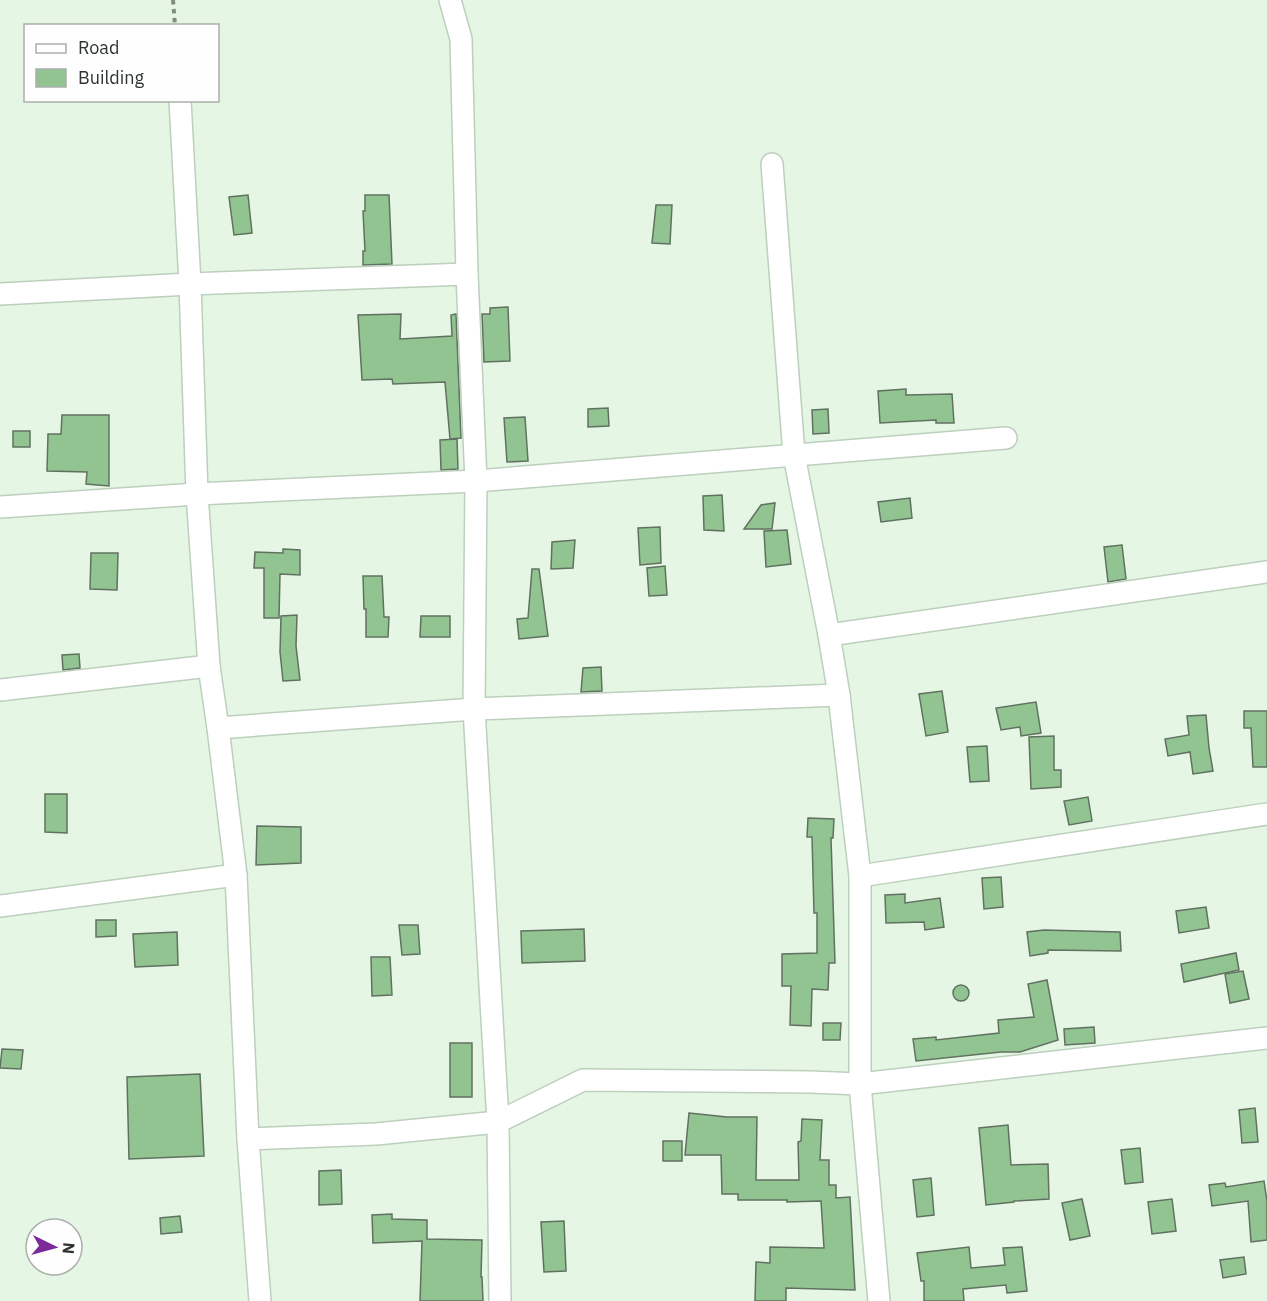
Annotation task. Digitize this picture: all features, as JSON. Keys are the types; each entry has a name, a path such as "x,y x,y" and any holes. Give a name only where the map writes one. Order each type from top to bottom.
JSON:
{"street":[{"path":"450,0 461,39 467,274 476,481 474,709 498,1122 500,1301"},
{"path":"180,102 190,284 197,494 209,666 219,728 236,875 248,1139 260,1301"},
{"path":"772,164 795,455 839,695 860,876 860,1084 879,1301"},
{"path":"0,294 190,284 467,274"},
{"path":"0,507 197,494 476,481 1006,438"},
{"path":"829,635 1267,572"},
{"path":"0,690 209,666"},
{"path":"219,728 474,709 839,695"},
{"path":"860,876 1267,814"},
{"path":"0,906 236,875"},
{"path":"248,1139 376,1134 498,1122 583,1080 860,1084 1267,1038"}],"path":[{"path":"173,0 175,24"}],"building":[{"path":"248,195 252,233 234,235 229,197"},
{"path":"365,195 389,195 392,264 363,265"},
{"path":"656,205 672,205 670,244 652,243"},
{"path":"508,307 510,361 484,362 482,314 490,314 490,308"},
{"path":"401,314 400,339 452,336 451,315 456,314 461,438 450,439 445,382 393,384 392,379 362,380 358,315"},
{"path":"906,389 906,395 952,394 954,423 936,423 936,420 880,423 878,391"},
{"path":"608,408 609,426 588,427 588,409"},
{"path":"828,409 829,433 813,434 812,410"},
{"path":"62,415 109,415 109,486 86,484 87,472 47,471 48,434 61,434"},
{"path":"525,417 528,461 507,462 504,418"},
{"path":"13,431 30,431 30,447 13,447"},
{"path":"457,439 458,469 441,470 440,440"},
{"path":"722,495 724,531 704,530 703,496"},
{"path":"910,498 912,518 881,522 878,502"},
{"path":"775,503 772,529 744,529 761,505"},
{"path":"660,527 661,563 640,565 638,528"},
{"path":"787,530 791,564 766,567 764,531"},
{"path":"575,540 573,568 551,569 552,542"},
{"path":"1122,545 1126,579 1108,582 1104,547"},
{"path":"283,549 300,550 300,575 280,574 279,618 264,618 264,568 254,568 255,552 283,553"},
{"path":"91,553 118,553 117,590 90,589"},
{"path":"665,566 667,595 649,596 647,568"},
{"path":"532,569 539,569 548,636 519,639 517,619 528,618"},
{"path":"363,576 382,576 384,617 389,617 388,637 366,637"},
{"path":"297,615 296,646 300,680 283,681 280,652 281,616"},
{"path":"421,616 450,616 450,637 420,637"},
{"path":"79,654 80,668 63,670 62,655"},
{"path":"601,667 602,691 581,692 583,668"},
{"path":"942,691 948,732 926,736 919,694"},
{"path":"1036,702 1041,733 1021,736 1020,727 1001,730 996,708"},
{"path":"1244,711 1267,711 1267,767 1253,767 1251,728 1244,728"},
{"path":"1206,715 1213,771 1193,774 1190,752 1168,756 1165,739 1189,735 1187,716"},
{"path":"1054,736 1054,770 1061,770 1061,787 1031,789 1029,737"},
{"path":"987,746 989,781 970,782 967,747"},
{"path":"45,794 67,794 67,833 45,832"},
{"path":"1088,797 1092,821 1069,825 1064,801"},
{"path":"808,818 834,819 833,838 831,838 835,963 829,963 828,990 812,989 811,1026 790,1025 791,986 782,986 782,954 817,953 812,837 807,837"},
{"path":"257,826 301,827 301,863 256,865"},
{"path":"1001,877 1003,907 984,909 982,878"},
{"path":"905,894 905,903 940,898 944,927 925,930 924,922 886,923 885,895"},
{"path":"1206,907 1209,928 1179,933 1176,911"},
{"path":"96,920 116,920 116,936 96,937"},
{"path":"399,925 418,925 420,954 402,955"},
{"path":"584,929 585,961 522,963 521,931"},
{"path":"1044,930 1120,932 1121,951 1048,950 1048,953 1030,956 1027,932"},
{"path":"177,932 178,965 135,967 133,934"},
{"path":"1236,953 1239,970 1184,982 1181,964"},
{"path":"371,957 390,957 392,995 372,996"},
{"path":"1243,971 1249,999 1230,1003 1225,974"},
{"path":"1047,980 1058,1040 1020,1052 916,1061 913,1039 936,1037 936,1040 999,1033 998,1020 1034,1017 1028,984"},
{"path":"958,985 964,985 969,993 967,999 958,1001 953,996 953,990"},
{"path":"823,1023 841,1023 840,1040 823,1040"},
{"path":"1094,1027 1095,1043 1065,1045 1064,1029"},
{"path":"450,1043 472,1043 472,1097 450,1097"},
{"path":"2,1049 23,1050 21,1069 0,1068"},
{"path":"200,1074 204,1156 129,1159 127,1077"},
{"path":"1255,1108 1258,1142 1242,1143 1239,1110"},
{"path":"689,1113 757,1117 756,1180 799,1180 798,1142 801,1141 802,1119 822,1120 820,1160 829,1160 829,1185 836,1185 836,1198 850,1197 855,1290 786,1288 786,1301 755,1301 756,1262 770,1263 770,1247 824,1248 821,1201 738,1200 738,1194 722,1194 721,1155 685,1155"},
{"path":"1008,1125 1011,1165 1048,1164 1049,1199 986,1205 979,1128"},
{"path":"663,1141 682,1141 682,1161 663,1161"},
{"path":"1140,1148 1143,1182 1125,1184 1121,1150"},
{"path":"341,1170 342,1204 319,1205 319,1171"},
{"path":"931,1178 934,1215 917,1217 913,1180"},
{"path":"1264,1181 1267,1201 1267,1240 1251,1242 1248,1201 1212,1206 1209,1185 1225,1183 1226,1187"},
{"path":"1082,1199 1090,1236 1070,1240 1062,1203"},
{"path":"1172,1199 1176,1231 1152,1234 1148,1202"},
{"path":"392,1214 392,1219 427,1220 427,1239 482,1240 483,1301 420,1301 422,1241 373,1243 372,1215"},
{"path":"180,1216 182,1232 161,1234 160,1218"},
{"path":"564,1221 566,1271 544,1272 541,1222"},
{"path":"969,1247 971,1268 1005,1265 1003,1248 1022,1247 1027,1291 1007,1293 1006,1285 963,1289 964,1301 924,1301 924,1281 921,1281 917,1253"},
{"path":"1244,1257 1246,1274 1223,1278 1220,1260"}]}
